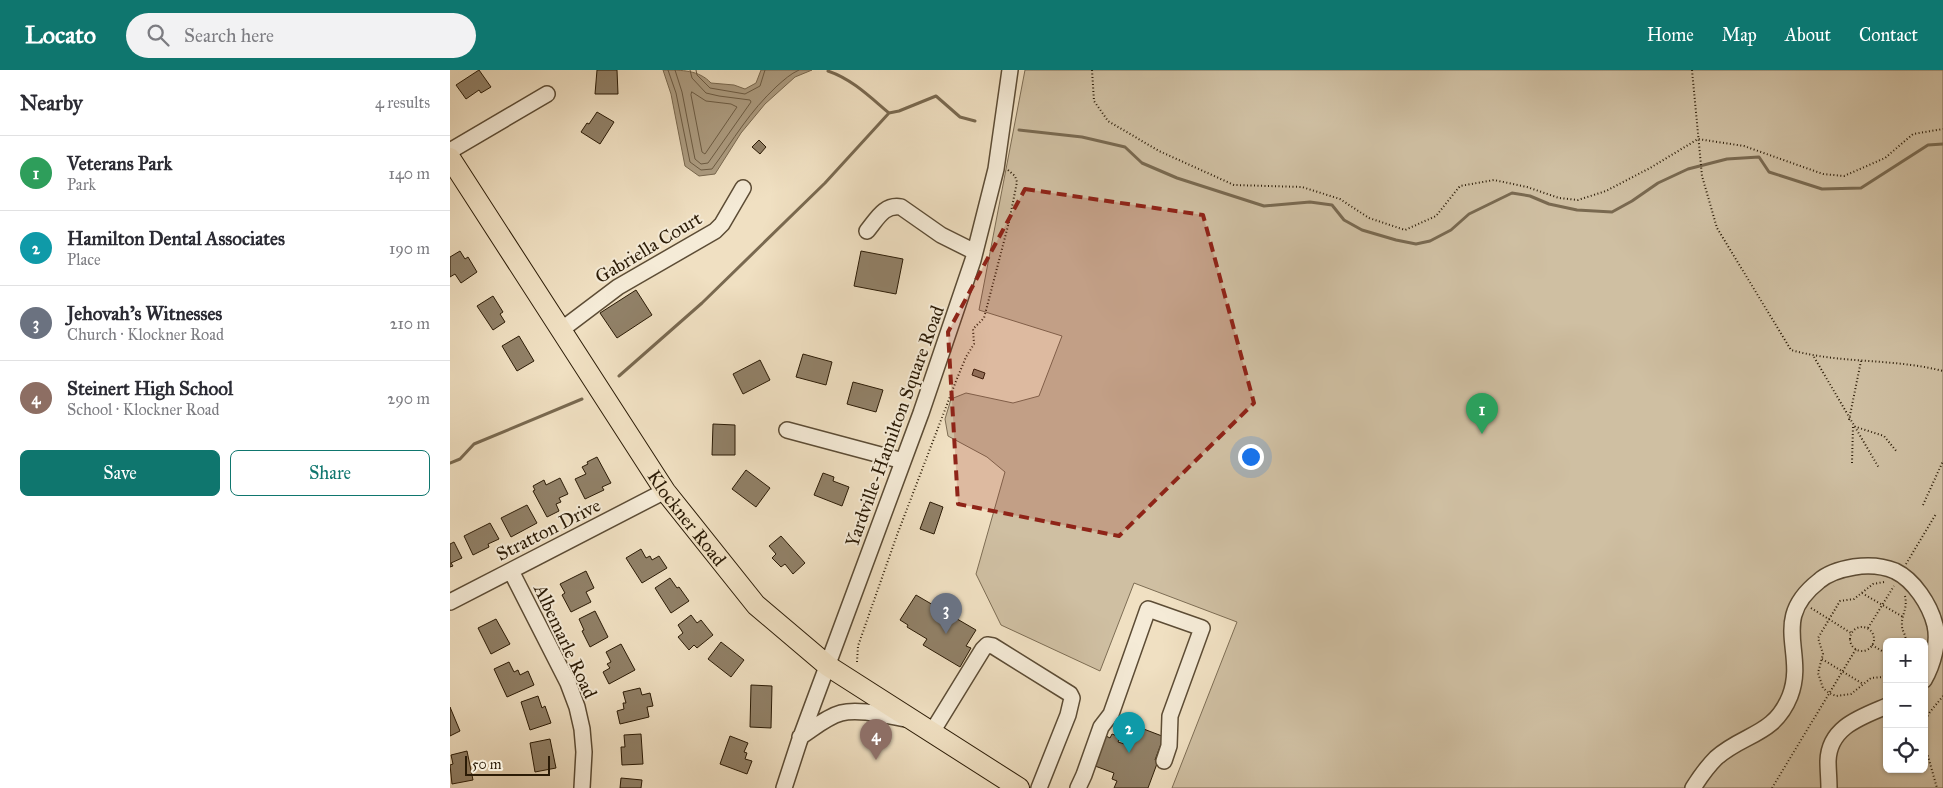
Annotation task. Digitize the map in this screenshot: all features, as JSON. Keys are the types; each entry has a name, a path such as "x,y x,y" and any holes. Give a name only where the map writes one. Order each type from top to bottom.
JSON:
{"main road":[{"name":"Klockner Road","path":"450,158 665,491 756,605 828,666 1019,788"}],"street":[{"name":"Yardville-Hamilton Square Road","path":"784,788 800,737 903,461 975,252 996,167 1010,70"},
{"path":"450,151 546,94"},
{"name":"Gabriella Court","path":"561,330 618,287 715,231 722,224 742,188"},
{"path":"867,231 883,211 892,206 901,207 941,235 975,252"},
{"path":"787,430 903,461"},
{"name":"Stratton Drive","path":"450,602 665,491"},
{"path":"1693,788 1702,773 1717,757 1738,743 1766,729 1782,714 1790,695 1795,675 1790,635 1793,614 1800,602 1819,580 1842,569 1867,565 1895,571 1914,586 1927,606 1935,626 1935,647 1932,666 1928,673"},
{"name":"Albemarle Road","path":"511,571 568,683 577,707 584,752 582,788"},
{"path":"1078,788 1101,727 1111,714 1148,609 1202,628 1170,716 1169,746 1164,761"},
{"path":"932,732 983,649 987,646 993,646 1070,694 1072,698 1066,721 1039,788"},
{"path":"1829,788 1828,759 1832,742 1843,728 1860,716 1883,707"},
{"path":"800,737 828,718 842,712 868,713 914,721"}],"path":[{"path":"1092,70 1094,101 1108,121 1159,151 1234,185 1302,187 1340,199 1369,218 1405,230 1436,216 1460,186 1494,180 1528,187 1559,198 1578,200 1606,190 1650,168 1698,139 1744,146 1823,174 1844,176 1885,158 1913,134 1943,129"},
{"path":"1692,70 1702,176 1717,228 1791,350 1814,356 1905,364 1943,371"},
{"path":"857,662 858,646 897,535 956,381 966,357 974,344 973,329 984,318 1018,182 1011,172 996,167"},
{"path":"1814,356 1849,420 1879,468"},
{"path":"1849,420 1861,360"},
{"path":"1853,426 1884,436 1897,452"},
{"path":"1852,463 1853,426"},
{"path":"1923,505 1943,461"},
{"path":"1914,551 1936,514"},
{"path":"1883,677 1870,678 1851,694 1836,696 1829,693 1819,681 1818,674 1823,649 1818,638 1840,601 1854,599 1873,584 1880,582 1895,585 1900,589"},
{"path":"1868,628 1895,585"},
{"path":"1862,593 1903,617"},
{"path":"1904,596 1906,610 1902,627 1906,638"},
{"path":"1800,602 1852,632"},
{"path":"1859,627 1868,628 1874,636 1872,645 1865,650 1856,649 1850,642 1852,632 1859,627"},
{"path":"1872,645 1883,652"},
{"path":"1772,788 1856,649"},
{"path":"1822,659 1863,684"},
{"path":"1928,715 1943,696"},
{"path":"1928,756 1937,788"}],"highlighted area":[{"path":"1025,189 1203,215 1254,403 1119,536 958,504 948,332"}],"shaded area":[{"path":"1025,70 1943,70 1943,788 1172,788 1237,622 1134,583 1100,671 1001,625 976,574 1005,472 987,457 948,436 945,419 951,399 966,393 1013,403 1039,396 1062,336 979,310"}],"water":[{"path":"663,70 696,73 711,83 734,85 745,89 756,83 761,70 812,70 795,77 765,104 741,133 715,174 699,176 685,166 671,94"}],"building":[{"path":"479,70 491,87 481,93 479,90 466,99 456,85"},
{"path":"597,70 617,70 618,94 595,94"},
{"path":"597,112 614,122 600,144 581,132"},
{"path":"759,140 766,147 760,154 752,147"},
{"path":"460,251 465,259 468,257 477,272 461,283 455,274 450,277 450,257"},
{"path":"861,251 903,259 896,294 854,286"},
{"path":"636,290 652,315 617,338 600,313"},
{"path":"493,296 503,312 500,314 505,322 493,330 477,306"},
{"path":"519,336 534,361 517,371 502,346"},
{"path":"803,354 832,362 826,385 796,377"},
{"path":"760,360 770,380 743,394 733,374"},
{"path":"974,369 985,373 983,379 972,375"},
{"path":"853,382 883,390 876,412 847,404"},
{"path":"713,424 735,425 735,455 712,455"},
{"path":"597,457 611,483 602,487 604,490 585,499 575,479 586,474 582,467"},
{"path":"746,470 770,488 756,507 732,489"},
{"path":"823,473 834,477 833,481 849,487 842,506 814,495"},
{"path":"560,478 568,494 559,498 561,502 556,504 559,511 547,517 533,491 535,490 533,486 544,480 546,485"},
{"path":"930,502 943,507 934,534 920,529"},
{"path":"527,505 537,523 511,537 501,518"},
{"path":"490,523 499,539 488,544 489,547 473,555 464,536"},
{"path":"781,536 805,563 793,574 785,564 781,567 772,558 776,554 769,546"},
{"path":"454,542 462,558 451,563 453,566 450,567 450,544"},
{"path":"641,549 646,558 650,556 652,560 659,556 667,568 642,583 626,558"},
{"path":"586,571 594,588 586,592 591,602 571,612 562,595 565,593 560,584"},
{"path":"670,578 689,601 671,613 655,588"},
{"path":"916,595 976,630 966,646 971,648 960,667 923,645 927,639 907,627 908,625 900,620"},
{"path":"595,611 608,637 590,647 582,631 584,630 579,619"},
{"path":"691,615 697,623 701,620 713,635 697,648 694,645 689,650 678,637 683,633 678,625"},
{"path":"496,619 510,644 491,654 478,628"},
{"path":"721,642 744,660 731,677 708,659"},
{"path":"621,644 635,670 609,684 603,672 610,668 607,664 611,662 606,652"},
{"path":"509,662 514,672 518,670 520,675 528,671 534,685 507,697 494,669"},
{"path":"751,685 772,686 771,728 750,727"},
{"path":"640,688 642,695 650,693 653,706 647,707 649,717 620,724 617,711 624,709 623,703 626,703 623,692"},
{"path":"538,696 542,708 545,706 551,723 530,730 521,702"},
{"path":"450,707 460,731 450,736"},
{"path":"1141,728 1162,736 1163,739 1155,760 1158,761 1148,788 1114,788 1117,781 1112,779 1114,773 1095,766 1106,736 1110,738 1112,734 1120,737 1118,742 1131,746 1137,729"},
{"path":"641,734 643,764 622,765 621,747 625,747 624,735"},
{"path":"730,736 748,743 744,752 747,753 745,759 752,761 747,774 720,764"},
{"path":"550,739 556,768 535,772 530,743"},
{"path":"467,751 473,780 452,784 450,765 453,764 451,755"},
{"path":"621,778 642,780 641,788 620,788"}],"waterway":[{"path":"828,71 853,84 889,113 899,111 936,96 960,117 975,121"},
{"path":"619,376 702,303 825,183 889,113"},
{"path":"1019,130 1082,137 1125,147 1142,163 1177,178 1264,206 1310,202 1332,205 1344,220 1362,230 1416,244 1430,241 1451,230 1469,214 1512,193 1530,196 1549,204 1577,210 1612,212 1658,183 1688,169 1727,159 1759,157 1769,172 1822,189 1861,188 1928,145 1943,144"},
{"path":"450,463 460,459 474,444 582,399"}],"place":[{"name":"Veterans Park","path":"1482,434"},
{"name":"Jehovah's Witnesses","path":"946,634"},
{"name":"Hamilton Dental Associates","path":"1129,753"},
{"name":"Steinert High School","path":"876,760"}]}
